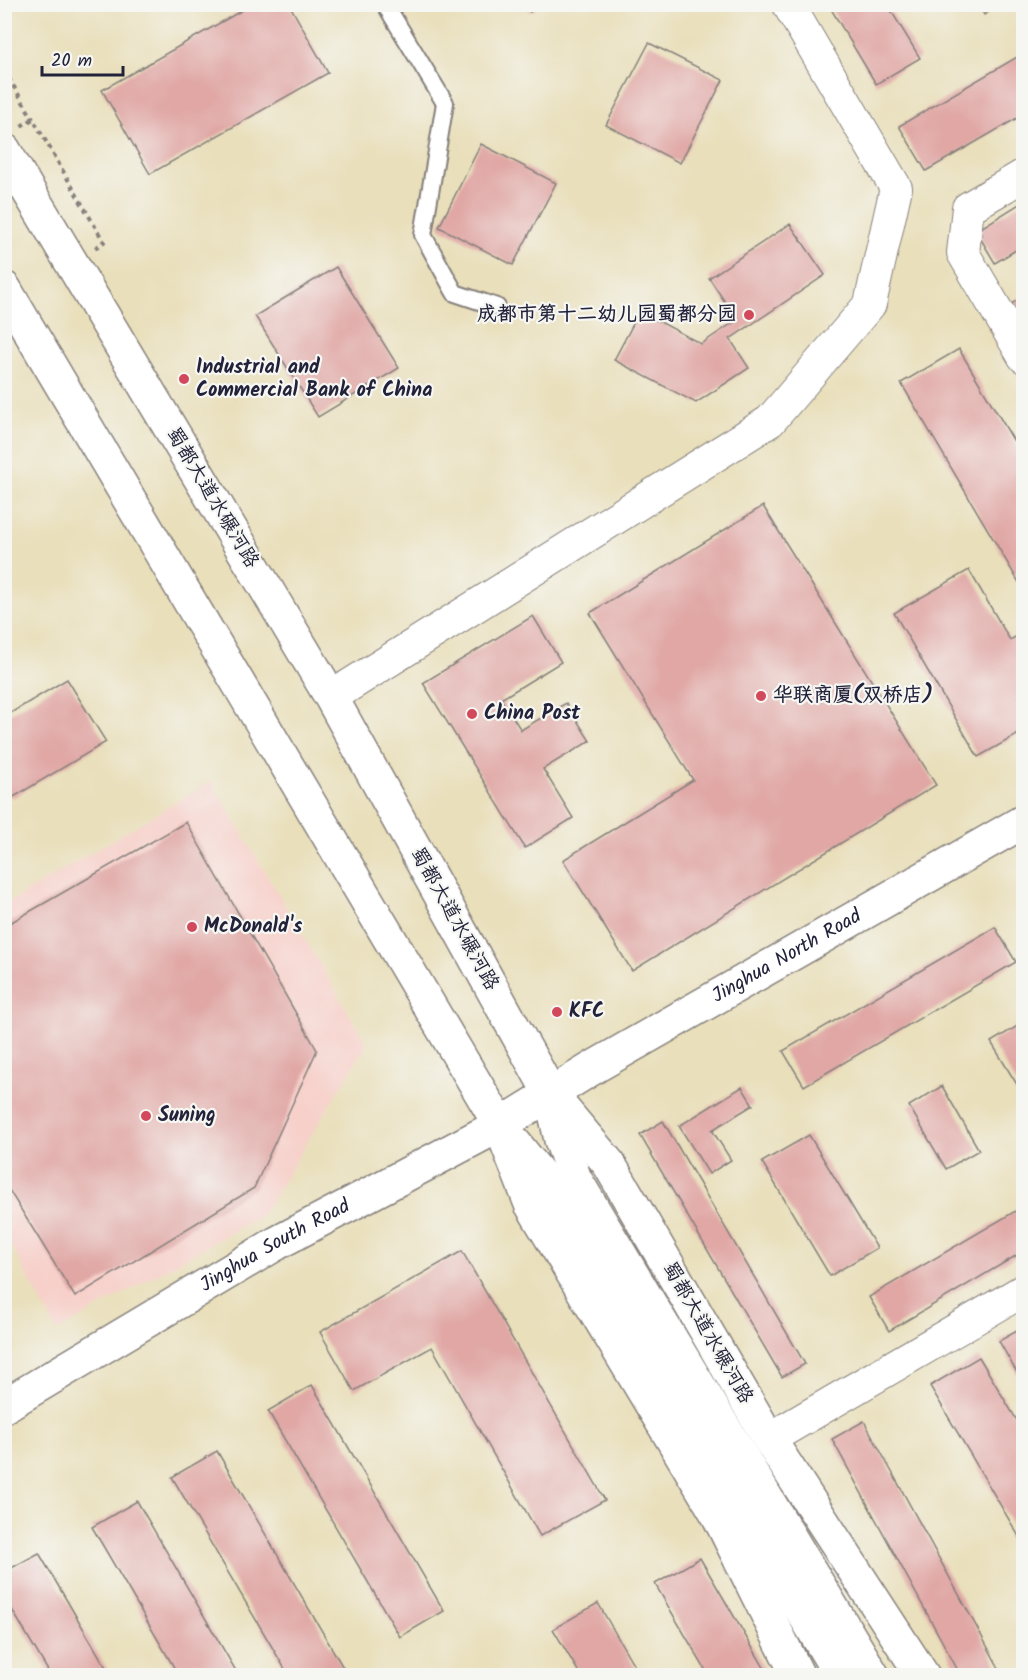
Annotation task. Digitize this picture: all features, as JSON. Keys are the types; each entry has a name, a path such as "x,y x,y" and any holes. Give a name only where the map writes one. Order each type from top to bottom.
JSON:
{"main road":[{"name":"蜀都大道水碾河路","path":"9,140 331,697 551,1095 609,1164 769,1439 923,1676"},
{"path":"4,288 500,1125 553,1191 842,1676"},
{"name":"Jinghua North Road","path":"551,1095 596,1066 1023,821"},
{"path":"551,1095 561,1140 575,1179 873,1676"},
{"name":"Jinghua South Road","path":"4,1406 277,1243 500,1125 551,1095"},
{"path":"500,1125 531,1204 718,1515 798,1676"},
{"path":"734,1447 895,1676"},
{"path":"742,1508 822,1676"}],"street":[{"path":"331,697 770,421 870,304 896,188 788,4"},
{"path":"1023,175 968,208 963,253 1023,357"},
{"path":"769,1439 1023,1290"}],"lane":[{"path":"385,4 445,103 423,235 455,293 497,307"}],"path":[{"path":"4,70 104,242"},
{"path":"9,140 33,119"}],"shaded area":[{"name":"Suning","path":"211,781 367,1044 263,1214 57,1331 5,1234 5,905"}],"building":[{"path":"253,4 289,4 328,73 150,174 102,90"},
{"path":"526,4 543,4 530,12"},
{"path":"828,4 887,4 920,58 876,84"},
{"path":"978,4 1001,4 984,15"},
{"path":"649,43 723,80 680,163 606,125"},
{"path":"1024,53 1024,114 926,171 899,126"},
{"path":"481,144 556,183 513,265 439,227"},
{"path":"1024,201 1024,245 995,263 976,231"},
{"name":"成都市第十二幼儿园蜀都分园","path":"790,224 825,275 730,339 749,368 696,403 614,360 640,311 701,344 737,320 709,278"},
{"path":"336,267 399,368 318,417 255,316"},
{"path":"1024,296 1024,332 1008,306"},
{"path":"959,349 1024,458 1024,591 901,383"},
{"name":"华联商厦(双桥店)","path":"763,506 936,785 632,971 563,860 693,780 590,613"},
{"path":"969,570 1010,640 1024,632 1024,731 978,757 894,613"},
{"path":"533,616 561,662 501,699 521,730 566,703 590,741 543,769 573,818 525,848 423,683"},
{"path":"67,679 106,742 12,798 4,786 4,717"},
{"name":"Suning","path":"186,822 317,1050 254,1188 75,1297 4,1182 4,936 8,924"},
{"path":"995,927 1016,962 804,1086 783,1051"},
{"path":"1024,1022 1024,1096 991,1042"},
{"path":"942,1086 979,1150 946,1169 909,1106"},
{"path":"742,1087 753,1105 712,1130 731,1160 709,1174 679,1126"},
{"path":"663,1121 805,1364 782,1377 640,1135"},
{"path":"809,1135 877,1248 830,1276 762,1162"},
{"path":"1024,1206 1024,1251 889,1331 869,1297"},
{"path":"462,1251 605,1500 540,1536 432,1347 354,1391 320,1332"},
{"path":"1024,1327 1024,1376 1020,1378 999,1341"},
{"path":"979,1357 1024,1432 1024,1545 930,1386"},
{"path":"312,1385 444,1611 400,1637 268,1411"},
{"path":"864,1421 999,1668 985,1676 961,1676 832,1439"},
{"path":"217,1451 348,1676 289,1676 172,1477"},
{"path":"137,1501 239,1676 179,1676 92,1527"},
{"path":"39,1553 111,1676 51,1676 4,1596 4,1572"},
{"path":"700,1558 769,1676 709,1676 655,1584"},
{"path":"598,1603 640,1676 581,1676 553,1629"}],"place":[{"name":"成都市第十二幼儿园蜀都分园","path":"749,315"},
{"name":"Industrial and Commercial Bank of China","path":"184,379"},
{"name":"华联商厦(双桥店)","path":"761,696"},
{"name":"China Post","path":"472,714"},
{"name":"McDonald's","path":"192,927"},
{"name":"KFC","path":"557,1012"},
{"name":"Suning","path":"146,1116"}]}
